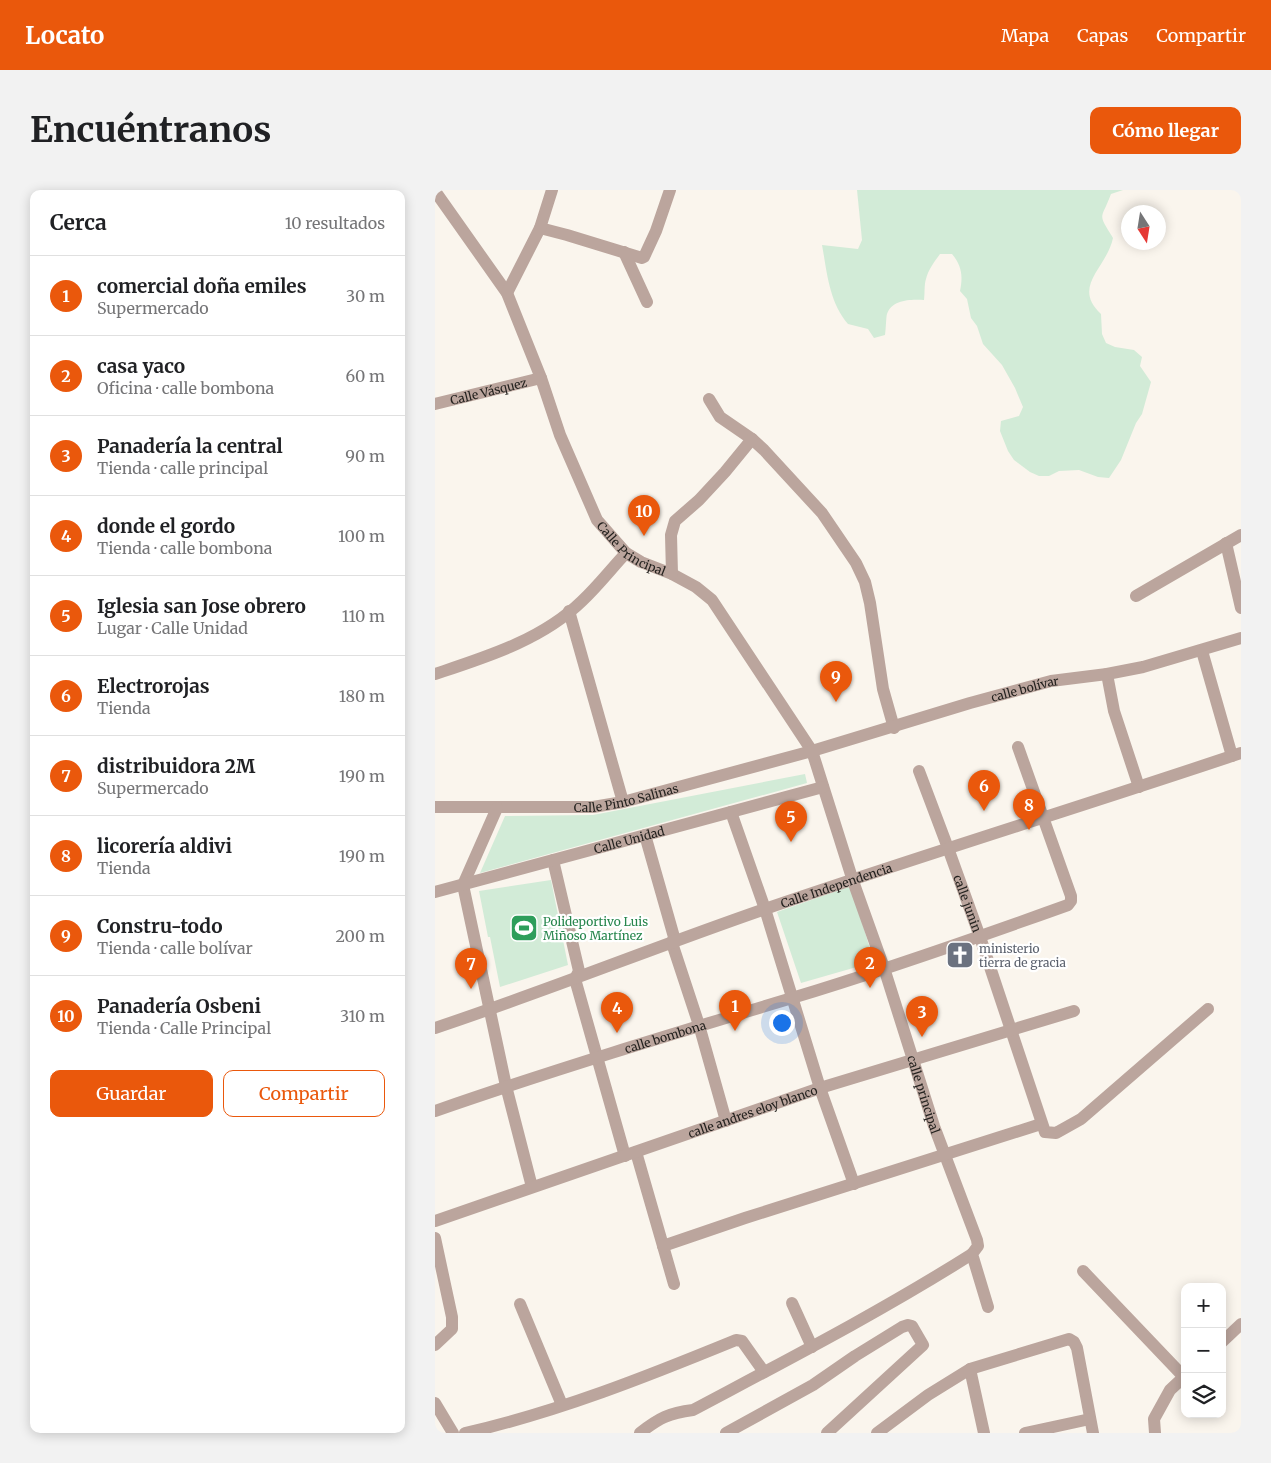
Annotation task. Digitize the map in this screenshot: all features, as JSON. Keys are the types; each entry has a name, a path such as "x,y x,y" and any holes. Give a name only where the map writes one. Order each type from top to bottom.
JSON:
{"street":[{"path":"507,293 540,228 552,190"},
{"path":"540,228 642,258 646,255 657,231 670,190"},
{"name":"Calle Principal","path":"435,192 507,293 541,378 561,435 597,520 626,553 641,562 672,574 695,587 712,600 812,752 853,881"},
{"path":"624,252 647,302"},
{"name":"Calle Vásquez","path":"435,404 541,378"},
{"path":"709,400 720,417 752,439 822,513 856,563 867,589 883,689 894,728"},
{"path":"672,574 671,535 675,521 719,479 752,439"},
{"path":"1136,596 1241,534"},
{"path":"1226,544 1241,608"},
{"path":"435,674 486,657 541,632 581,602 626,553"},
{"path":"569,611 623,802"},
{"name":"calle bolívar","path":"812,752 970,703 1051,681 1107,674 1143,667 1241,638"},
{"path":"1202,651 1237,755"},
{"path":"1107,674 1113,711 1139,787"},
{"path":"1018,747 1043,819"},
{"name":"Calle Pinto Salinas","path":"435,807 593,807 623,802 812,752"},
{"name":"Calle Independencia","path":"435,1028 491,1010 765,909 1237,755"},
{"name":"calle junin","path":"919,771 949,848 980,937 1041,1124"},
{"name":"Calle Unidad","path":"435,892 823,787"},
{"path":"497,808 463,885 506,1086 532,1187"},
{"path":"731,812 765,909 820,1088 854,1184"},
{"name":"calle bombona","path":"435,1111 506,1086 699,1025 792,998 980,937 1068,905 1071,901 1071,896 1043,819"},
{"path":"645,836 674,937 672,943 699,1025 726,1121"},
{"path":"553,860 579,970 575,979 597,1058 663,1246 674,1284"},
{"name":"calle principal","path":"853,881 884,968 934,1126 977,1240 978,1246 972,1254 988,1307"},
{"path":"663,1246 1041,1124 1045,1132 1052,1134 1062,1131 1081,1119 1207,1009"},
{"name":"calle andres eloy blanco","path":"435,1220 820,1088 1074,1011"},
{"path":"435,1238 453,1317 452,1329 437,1341"},
{"path":"640,1433 671,1414 693,1410 813,1347 904,1296 972,1254"},
{"path":"1083,1271 1181,1374"},
{"path":"792,1303 813,1347"},
{"path":"520,1304 562,1405"},
{"path":"1226,1338 1241,1324"},
{"path":"726,1433 813,1385 902,1327 913,1326 923,1345 827,1433"},
{"path":"877,1433 928,1395 970,1369 1069,1339 1074,1342 1077,1348 1093,1433"},
{"path":"465,1433 518,1419 649,1376 736,1340 742,1341 764,1372"},
{"path":"970,1369 984,1433"},
{"path":"1155,1433 1154,1420 1170,1390 1181,1380"},
{"path":"436,1409 453,1433"},
{"path":"1025,1433 1090,1419"}],"green space":[{"path":"857,190 1123,190 1111,194 1102,216 1113,238 1110,249 1090,286 1089,295 1101,314 1102,334 1106,343 1115,347 1134,350 1142,357 1140,366 1151,382 1142,414 1136,423 1121,460 1109,478 1098,477 1079,470 1059,471 1049,476 1039,476 1014,460 1000,431 1001,421 1019,416 1023,407 1002,365 983,344 977,326 971,318 967,299 960,291 961,271 952,254 940,254 928,272 925,281 924,300 903,301 893,305 887,316 885,335 874,338 868,329 848,324 833,296 827,276 822,245 858,249 862,240"},
{"path":"805,774 807,783 480,873 505,816 593,815"},
{"name":"Polideportivo Luis Miñoso Martínez","path":"551,880 568,965 500,987 479,891"},
{"path":"851,886 874,962 801,983 777,912"}],"place":[{"name":"Panadería Osbeni","path":"644,536"},
{"name":"Constru-todo","path":"836,702"},
{"name":"Electrorojas","path":"984,811"},
{"name":"licorería aldivi","path":"1029,830"},
{"name":"Iglesia san Jose obrero","path":"791,842"},
{"name":"Polideportivo Luis Miñoso Martínez","path":"524,928"},
{"name":"ministerio tierra de gracia","path":"960,955"},
{"name":"casa yaco","path":"870,988"},
{"name":"distribuidora 2M","path":"471,989"},
{"name":"comercial doña emiles","path":"735,1031"},
{"name":"donde el gordo","path":"617,1033"},
{"name":"Panadería la central","path":"922,1037"}]}
